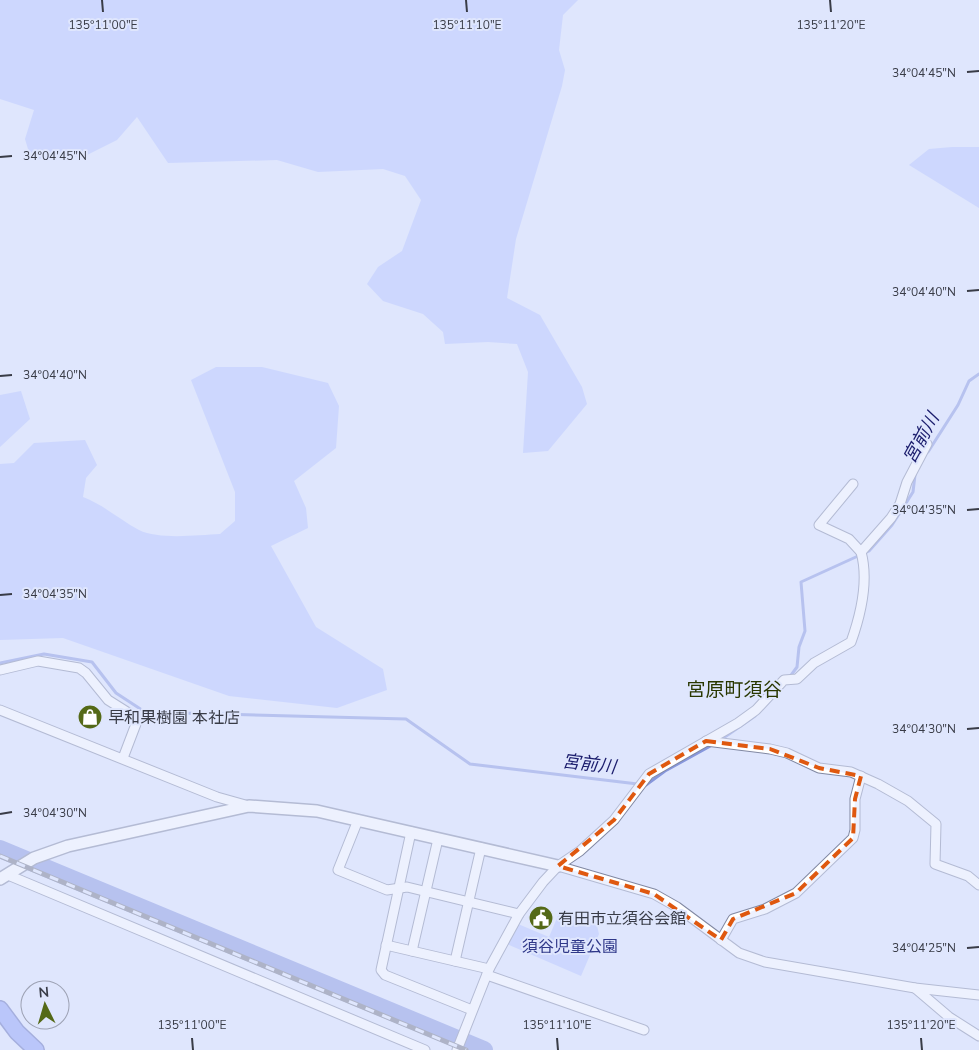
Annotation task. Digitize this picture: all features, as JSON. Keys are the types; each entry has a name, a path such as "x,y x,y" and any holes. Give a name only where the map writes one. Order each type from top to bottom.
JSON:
{"highway":[{"path":"0,1009 17,1032 36,1050"}],"street":[{"path":"860,552 891,518 900,504 907,482 927,444"},
{"path":"457,1050 488,972 520,914 558,866 580,851 614,820 649,774 738,723 750,714 784,680 797,678 814,663 852,642 863,599 863,561 860,552 849,539 819,526 853,484"},
{"path":"0,670 38,661 82,670 108,700 135,717 136,724 123,758"},
{"path":"0,710 217,797 249,806 303,809 358,820 558,866 654,894 677,907 739,953 766,962 915,988 979,996"},
{"path":"706,741 770,749 787,753 819,768 851,772 861,776 908,801 932,820 937,828 935,864 968,876 979,884"},
{"path":"721,940 733,919 765,908 796,893 853,838 856,830 855,799 861,776"},
{"path":"4,877 34,858 68,846 249,806"},
{"path":"358,820 338,870 387,890 407,887 520,914"},
{"path":"411,832 381,968 383,974 472,1010"},
{"path":"412,951 438,839"},
{"path":"455,961 481,848"},
{"path":"4,877 425,1050"},
{"path":"386,945 455,961 644,1030"},
{"path":"915,988 950,1017 979,1036"}],"highlighted area":[{"path":"706,741 770,749 819,768 861,776 855,799 853,838 796,893 733,919 721,940 654,894 558,866 614,820 649,774"}],"green space":[{"path":"0,0 578,0 563,15 559,50 565,70 562,86 516,239 507,298 540,315 582,387 587,404 548,451 523,453 528,372 517,344 488,342 445,344 443,332 423,314 383,301 367,284 378,267 402,251 421,200 405,176 383,169 318,172 277,160 168,163 137,117 117,140 85,156 31,159 25,139 34,110 0,99"},
{"path":"979,147 979,208 909,165 929,149"},
{"path":"216,367 262,367 328,383 339,406 336,448 294,481 306,508 308,528 271,546 316,627 383,669 387,690 337,708 229,696 63,638 0,640 0,464 14,463 34,443 85,440 97,465 86,478 83,497 98,504 139,530 168,536 220,534 235,521 235,492 191,380"},
{"path":"21,391 30,419 0,447 0,395"},
{"name":"須谷児童公園","path":"560,911 597,926 599,934 581,976 507,944 518,924 549,937"}],"waterway":[{"name":"宮前川","path":"928,452 958,405 969,381 979,374"},
{"name":"宮前川","path":"789,678 797,667 799,647 805,631 801,582 869,551 892,525 913,492 915,475"},
{"name":"宮前川","path":"0,663 44,654 92,662 116,693 145,712 155,716 183,713 406,719 470,764 646,785 665,771 714,744"},
{"name":"宮前川","path":"719,741 755,716"},
{"path":"0,849 484,1050"}],"railway":[{"path":"0,856 466,1050"}],"place":[{"name":"早和果樹園 本社店","path":"90,717"},
{"name":"有田市立須谷会館","path":"541,918"}],"district":[{"name":"宮原町須谷","path":"734,689"}]}
